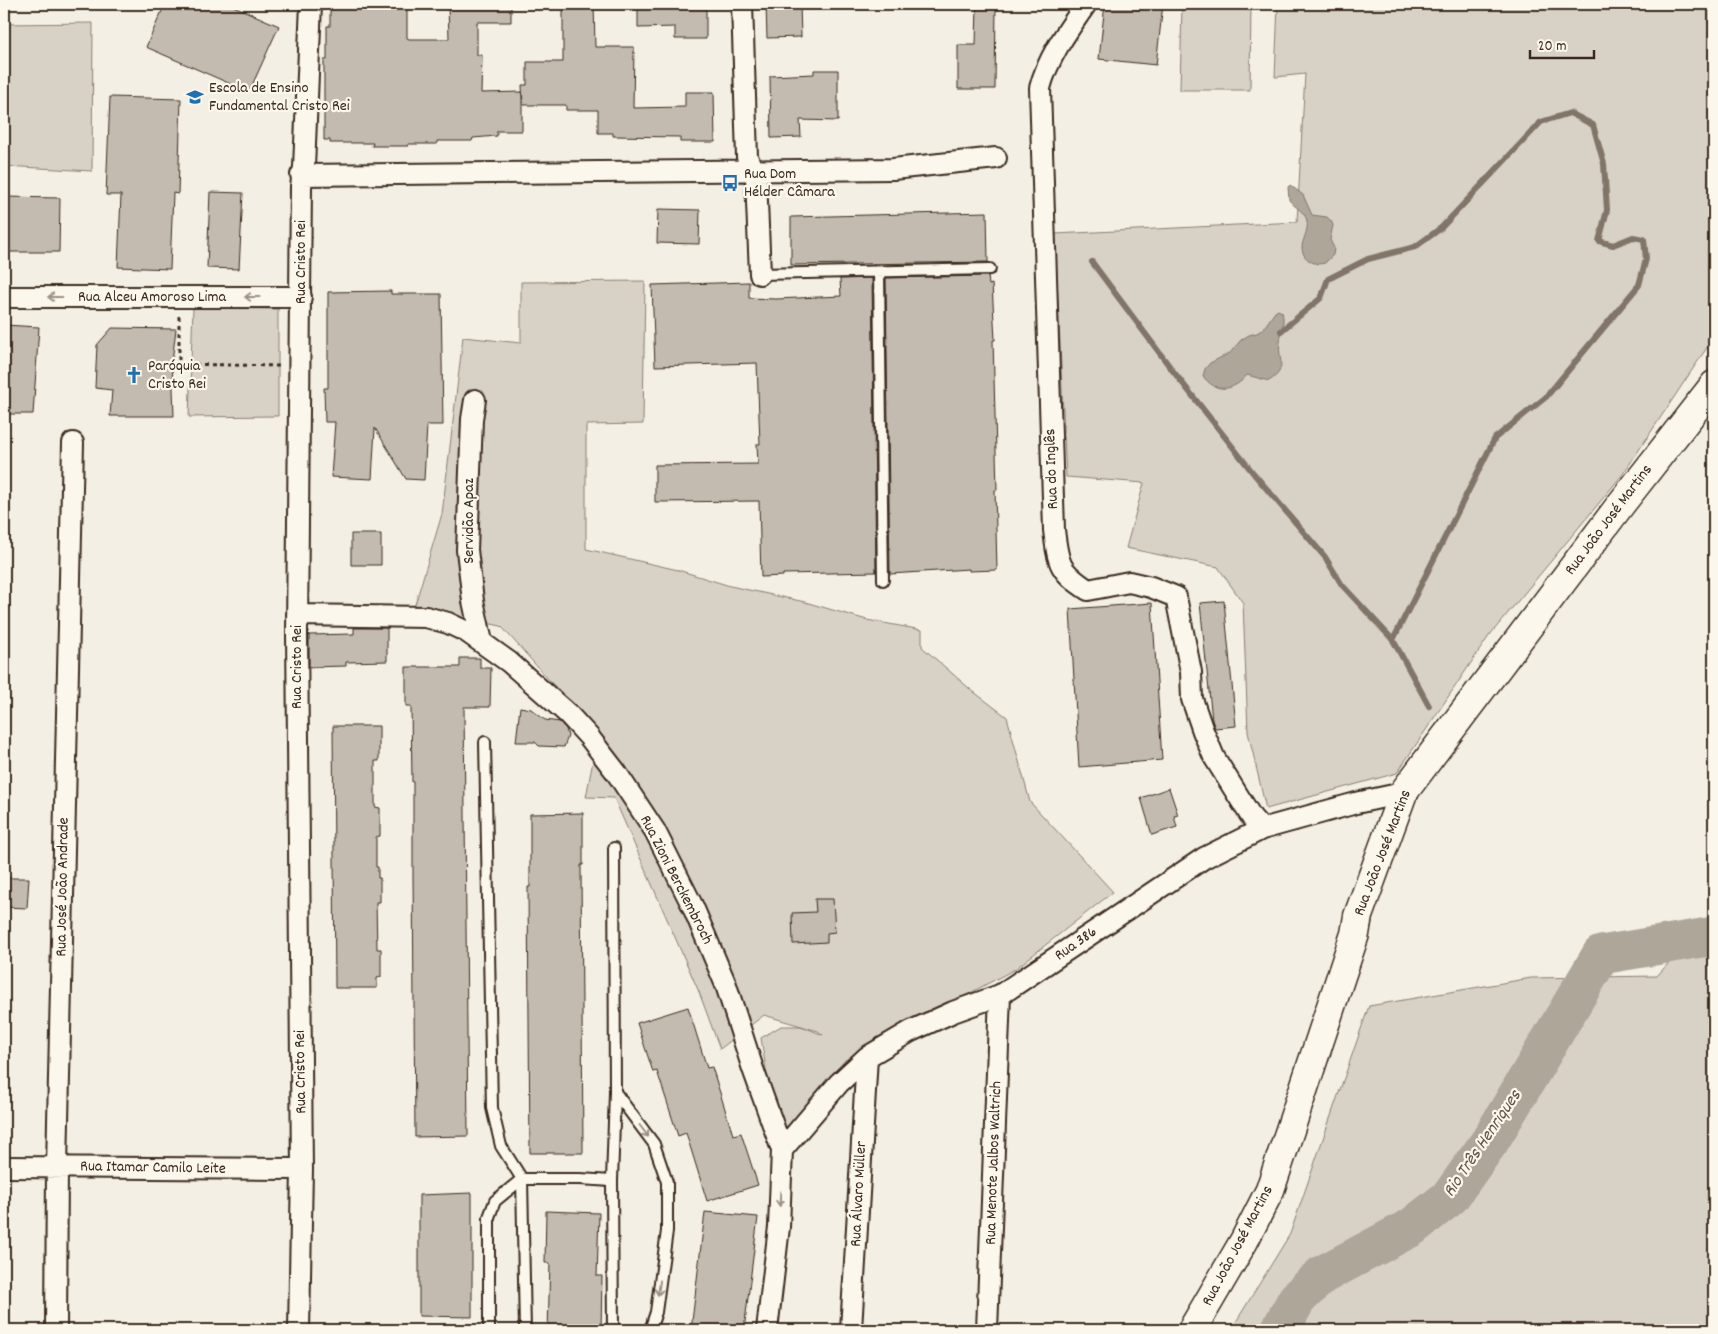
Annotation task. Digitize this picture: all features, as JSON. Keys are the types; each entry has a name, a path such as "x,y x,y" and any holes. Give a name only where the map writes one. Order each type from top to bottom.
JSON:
{"main road":[{"name":"Rua João José Martins","path":"1192,1330 1244,1241 1270,1190 1355,934 1358,916 1403,793 1621,504 1714,385"}],"street":[{"name":"Rua Cristo Rei","path":"299,1330 302,1169 297,615 301,176 304,167 311,4"},
{"path":"742,4 747,157 756,178 760,274"},
{"name":"Rua do Inglês","path":"1086,4 1052,55 1040,88 1054,530 1057,555 1062,568 1072,580 1088,590 1129,582 1151,587 1176,597 1191,672 1192,699 1203,731 1214,757 1252,818 1262,829"},
{"path":"301,176 893,169 996,158"},
{"name":"Rua Alceu Amoroso Lima","path":"4,297 301,297"},
{"name":"Servidão Apaz","path":"475,400 472,419 467,550 473,601 482,642"},
{"name":"Rua José João Andrade","path":"56,1330 57,1167 73,443"},
{"name":"Rua Zioni Berckembroch","path":"297,615 426,617 467,632 509,662 568,714 616,772 655,831 693,907 726,985 782,1150 779,1227 767,1330"},
{"name":"Rua 386","path":"782,1150 839,1083 867,1057 911,1030 1000,995 1204,858 1262,829 1356,803 1403,793"},
{"name":"Rua Menote Jalbos Waltrich","path":"987,1330 1000,995"},
{"name":"Rua Álvaro Müller","path":"851,1330 867,1057"},
{"name":"Rua Itamar Camilo Leite","path":"4,1167 302,1169"}],"lane":[{"path":"760,274 990,270"},
{"path":"879,272 883,580"},
{"path":"485,742 492,1108 501,1146 522,1179 524,1330"},
{"path":"613,1330 612,1181 615,1092 614,848"},
{"path":"615,1092 654,1144 667,1182 667,1231 656,1312 650,1330"},
{"path":"489,1330 489,1217 495,1201 522,1179 612,1181"}],"path":[{"path":"180,298 179,364 300,366"}],"shaded area":[{"path":"1182,4 1251,4 1250,90 1180,90"},
{"path":"1278,4 1714,4 1714,340 1708,346 1623,474 1489,636 1397,773 1266,809 1248,732 1243,603 1218,567 1126,548 1144,483 1066,477 1055,234 1297,222 1305,74 1275,77"},
{"path":"93,23 92,171 4,166 4,24"},
{"path":"1290,185 1303,195 1312,215 1327,217 1333,225 1330,240 1334,248 1333,255 1325,263 1317,264 1310,261 1303,252 1302,245 1307,221 1302,212 1289,200 1288,187"},
{"path":"645,281 643,424 586,425 586,549 678,570 730,586 805,602 867,620 922,630 922,647 970,689 1007,717 1030,802 1113,892 1015,969 845,1060 788,1130 783,1131 775,1126 761,1038 781,1026 801,1026 823,1035 818,1031 764,1015 720,1049 699,992 614,798 586,797 598,735 501,626 414,608 442,514 463,337 521,343 521,282"},
{"path":"193,308 278,309 278,416 189,417"},
{"path":"1278,310 1282,312 1283,324 1279,348 1281,363 1279,372 1275,377 1269,381 1247,375 1231,387 1225,388 1219,388 1208,382 1203,376 1205,369 1210,363 1230,353 1241,340 1263,329"},
{"path":"1714,912 1714,1330 1231,1330 1290,1234 1369,1006 1531,978 1657,976"}],"building":[{"path":"165,4 229,4 279,26 249,92 146,47"},
{"path":"330,4 407,4 407,38 449,39 448,4 511,4 511,22 477,22 477,55 482,55 481,93 522,92 522,131 497,131 497,136 473,138 472,141 437,141 437,144 408,144 408,146 372,146 373,143 330,143 330,140 324,140 324,60 327,60 327,26 330,26"},
{"path":"563,4 594,4 595,47 634,47 633,108 685,107 685,92 714,92 715,142 680,142 680,137 613,136 613,133 598,133 598,110 566,110 566,105 523,105 522,85 527,85 527,62 563,62"},
{"path":"638,4 706,4 706,39 675,39 675,27 638,28"},
{"path":"766,4 800,4 801,37 767,38"},
{"path":"977,4 996,4 995,89 958,89 958,45 976,45"},
{"path":"1105,4 1163,4 1156,65 1099,59"},
{"path":"814,70 838,70 838,121 800,120 801,137 771,138 770,76 814,74"},
{"path":"110,97 181,99 178,194 173,193 170,269 118,267 121,195 106,195"},
{"path":"210,192 243,193 239,269 207,268"},
{"path":"4,197 60,198 59,252 4,252"},
{"path":"658,209 700,210 699,244 657,243"},
{"path":"987,212 988,262 791,265 791,217"},
{"path":"988,276 989,285 992,284 995,340 993,340 997,570 969,571 969,569 890,574 886,278"},
{"path":"872,278 876,572 783,574 783,576 761,577 759,501 655,502 655,465 758,464 757,444 760,444 757,363 655,366 652,285 749,282 749,298 776,299 841,296 840,279"},
{"path":"391,291 391,294 441,294 443,425 427,425 424,480 406,479 375,428 372,479 331,477 335,422 325,422 324,388 328,388 328,292"},
{"path":"4,325 39,327 33,414 4,414"},
{"name":"Paróquia Cristo Rei","path":"112,328 176,329 172,362 174,416 110,416 112,390 95,388 97,345"},
{"path":"351,534 381,534 381,565 351,565"},
{"path":"1224,601 1236,726 1215,728 1212,720 1200,603"},
{"path":"1152,603 1162,760 1079,767 1070,609"},
{"path":"354,628 387,628 387,661 346,662 346,666 309,667 309,635 354,634"},
{"path":"460,658 480,658 480,668 491,668 490,707 464,707 468,1136 415,1137 413,782 411,706 406,706 406,667 460,667"},
{"path":"520,707 531,709 545,720 560,722 566,729 568,736 564,747 539,746 535,742 516,742"},
{"path":"333,726 379,726 379,761 375,761 375,807 380,808 380,836 376,837 376,867 378,867 378,878 380,878 380,902 376,902 377,949 381,949 381,977 377,978 377,988 335,988"},
{"path":"1169,788 1178,815 1174,816 1177,827 1152,835 1141,798"},
{"path":"583,813 583,865 581,865 583,1153 530,1153 528,887 530,887 530,814"},
{"path":"4,878 29,878 27,908 4,907"},
{"path":"815,899 833,899 835,932 827,933 827,942 793,944 792,913 816,912"},
{"path":"688,1007 707,1068 712,1067 733,1135 741,1133 758,1185 707,1201 686,1133 678,1136 657,1071 653,1072 637,1023"},
{"path":"472,1193 472,1317 419,1316 419,1195"},
{"path":"546,1211 599,1213 597,1276 602,1276 601,1330 548,1330 550,1263 545,1263"},
{"path":"705,1212 758,1217 744,1330 691,1330"}],"waterway":[{"path":"1281,331 1321,298 1328,279 1368,259 1415,247 1441,228 1541,122 1570,113 1593,125 1604,164 1607,210 1599,241 1613,245 1633,237 1644,239 1646,259 1639,285 1546,397 1495,438 1393,640"},
{"path":"1092,262 1173,371 1254,474 1325,557 1342,585 1393,640 1429,706"},
{"name":"Rio Três Henriques","path":"1280,1330 1297,1299 1322,1275 1412,1227 1450,1197 1490,1141 1601,955 1714,936"}],"place":[{"name":"Escola de Ensino Fundamental Cristo Rei","path":"195,97"},
{"name":"Rua Dom Hélder Câmara","path":"730,183"},
{"name":"Paróquia Cristo Rei","path":"134,375"}]}
